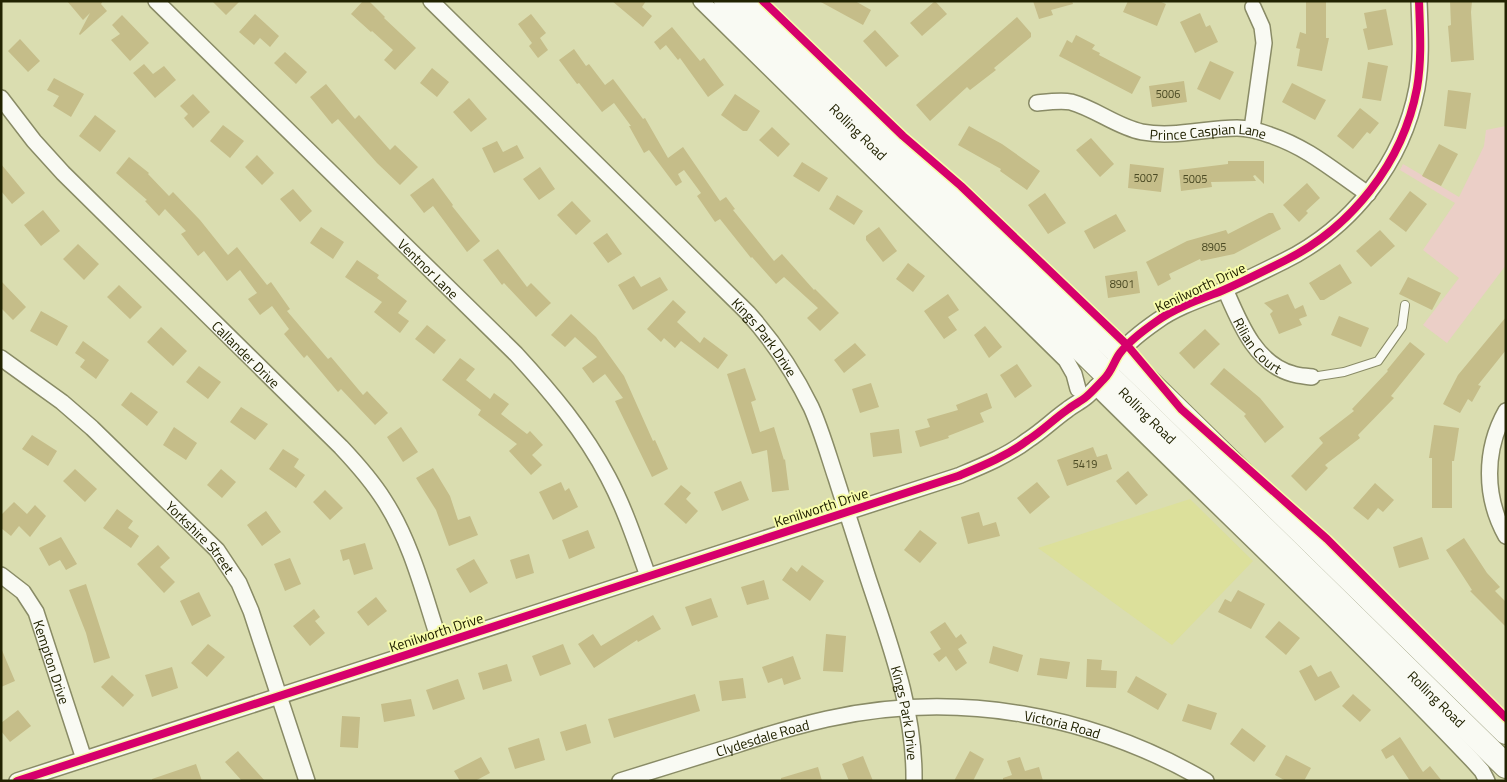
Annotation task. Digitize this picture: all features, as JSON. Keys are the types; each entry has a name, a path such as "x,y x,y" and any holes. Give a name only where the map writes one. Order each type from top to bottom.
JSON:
{"main road":[{"name":"Rolling Road","path":"726,1 1101,376 1506,766"},
{"name":"Rolling Road","path":"750,1 908,154 1120,354 1506,732"},
{"path":"1370,633 1398,683"}],"street":[{"name":"Ventnor Lane","path":"156,1 516,354 552,394 586,439 608,477 624,510 648,576"},
{"name":"Kings Park Drive","path":"431,1 748,312 768,335 790,368 811,407 826,446 897,667 908,709 912,735 914,781"},
{"name":"Rolling Road","path":"701,1 1066,360 1074,374 1078,389"},
{"name":"Kenilworth Drive","path":"16,781 958,476 983,466 1028,441 1085,398 1101,376 1133,340 1159,319 1179,308 1285,261 1316,243 1347,217 1368,194 1397,148 1409,118 1420,66 1418,1"},
{"path":"1252,129 1264,43 1262,27 1253,7"},
{"name":"Callander Drive","path":"1,98 34,141 63,173 334,440 366,474 385,502 404,536 440,643"},
{"name":"Prince Caspian Lane","path":"1037,103 1070,102 1127,128 1152,134 1179,134 1237,128 1252,129 1288,141 1310,152 1368,194"},
{"name":"Rilian Court","path":"1225,289 1243,329 1259,351 1274,366 1292,374 1312,377"},
{"name":"Yorkshire Street","path":"1,358 62,402 92,428 217,550 239,583 251,611 307,781"},
{"name":"Kenilworth Drive","path":"1067,410 1078,389 1101,376"},
{"name":"Rolling Road","path":"1101,376 1224,514 1398,683 1474,762 1482,771 1487,781"},
{"path":"1506,411 1493,442 1489,469 1494,509 1506,536"},
{"name":"Kempton Drive","path":"1,575 23,592 36,612 84,759"},
{"name":"Victoria Road","path":"908,709 961,707 986,709 1027,714 1062,722 1126,742 1159,756 1206,781"},
{"name":"Clydesdale Road","path":"620,781 810,723 868,711 908,709"}],"lane":[{"path":"1312,377 1344,372 1378,361 1402,327 1405,305"}],"shaded area":[{"path":"1506,126 1506,265 1447,343 1423,325 1459,278 1423,250 1455,203 1400,170 1403,164 1459,197 1484,146 1486,130"},
{"path":"1190,499 1253,561 1172,645 1038,548"}],"building":[{"path":"67,1 103,1 101,4 107,11 80,35 90,13 83,20"},
{"path":"212,1 240,1 226,15"},
{"path":"363,1 369,1 416,48 395,70 384,60 393,50 351,14"},
{"path":"612,1 646,1 642,7 652,16 643,27"},
{"path":"819,1 855,1 871,10 863,25"},
{"path":"935,1 947,14 922,36 910,23"},
{"path":"1033,1 1072,1 1073,4 1051,10 1053,15 1039,19"},
{"path":"1128,1 1159,1 1166,4 1157,26 1123,12"},
{"path":"1306,1 1326,1 1326,38 1329,38 1322,71 1297,66 1300,49 1296,48 1300,32 1306,34"},
{"path":"1450,1 1472,1 1474,60 1451,62 1448,26 1451,25"},
{"path":"1386,9 1393,45 1368,50 1363,29 1367,28 1364,13"},
{"path":"1200,13 1206,27 1210,25 1218,42 1195,53 1180,22"},
{"path":"255,14 279,36 270,47 260,38 254,45 239,32"},
{"path":"531,14 546,33 540,38 548,50 538,58 529,46 532,43 518,24"},
{"path":"122,15 149,43 130,61 111,40 120,34 112,25"},
{"path":"1017,17 1031,33 1031,37 994,68 996,70 970,90 967,87 930,121 916,105"},
{"path":"672,27 700,61 704,58 724,85 708,97 680,58 678,60 666,45 660,50 654,42"},
{"path":"875,30 899,56 886,67 863,41"},
{"path":"1076,35 1095,45 1092,49 1100,53 1099,55 1141,77 1132,94 1059,56 1067,40 1072,43"},
{"path":"20,39 40,61 28,72 8,51"},
{"path":"574,49 586,66 589,64 605,85 613,79 643,119 645,118 668,158 683,147 720,201 726,197 735,209 733,210 774,261 782,254 814,290 839,313 820,331 807,318 818,308 784,277 776,284 751,258 720,219 715,222 697,196 701,193 684,170 678,174 682,182 676,186 649,150 644,153 629,126 631,126 614,103 602,112 579,83 577,84 559,60"},
{"path":"285,52 307,72 296,84 274,63"},
{"path":"1210,61 1234,72 1220,100 1197,89"},
{"path":"1368,62 1388,66 1381,101 1362,98"},
{"path":"144,64 153,74 164,66 176,80 155,98 133,73"},
{"path":"432,68 449,82 437,97 420,83"},
{"path":"54,78 84,94 71,117 53,106 59,96 47,90"},
{"path":"1184,81 1187,102 1152,107 1149,86"},
{"path":"1292,83 1326,100 1315,120 1282,102"},
{"path":"326,84 355,119 359,115 390,150 395,145 418,167 400,185 377,163 338,119 332,124 310,97"},
{"path":"1448,90 1471,93 1466,129 1444,126"},
{"path":"193,94 210,112 193,128 184,118 188,114 180,106"},
{"path":"735,94 760,111 747,131 743,131 721,115"},
{"path":"469,98 487,119 471,132 453,112"},
{"path":"1360,108 1379,123 1370,134 1367,132 1353,149 1337,136"},
{"path":"95,115 116,131 100,152 79,136"},
{"path":"223,125 244,141 230,158 210,141"},
{"path":"969,126 1002,144 1040,171 1027,190 1000,171 1001,169 958,145"},
{"path":"772,127 790,144 778,157 759,140"},
{"path":"1091,138 1114,164 1100,177 1076,150"},
{"path":"497,141 503,152 517,145 524,158 494,173 482,148"},
{"path":"1439,144 1458,154 1441,186 1422,176"},
{"path":"257,155 274,173 262,185 245,167"},
{"path":"129,157 149,173 169,196 173,192 200,220 228,255 237,247 267,285 271,282 290,309 287,311 328,359 331,357 363,395 367,391 388,413 375,425 341,389 338,392 307,355 304,358 284,334 289,329 272,306 260,315 248,299 257,293 240,270 227,281 204,251 198,256 181,234 186,231 165,209 159,216 145,201 147,200 116,173"},
{"path":"1228,161 1264,161 1264,184 1255,175 1253,176 1256,181 1211,182 1212,187 1181,191 1179,170 1228,164"},
{"path":"802,162 828,178 819,192 793,176"},
{"path":"1,164 25,193 12,204 1,191"},
{"path":"1130,164 1164,168 1161,192 1128,188"},
{"path":"540,167 555,189 539,200 523,179"},
{"path":"433,178 452,206 480,241 467,252 433,206 424,213 410,195"},
{"path":"1307,183 1320,198 1306,211 1308,213 1299,222 1283,205"},
{"path":"293,189 312,211 300,222 280,199"},
{"path":"1410,191 1427,204 1406,232 1389,219"},
{"path":"1045,193 1066,223 1048,234 1028,205"},
{"path":"837,195 863,211 854,225 829,209"},
{"path":"572,201 591,221 576,235 557,215"},
{"path":"43,210 60,231 41,246 24,225"},
{"path":"1269,213 1273,213 1281,229 1234,254 1201,261 1200,259 1169,274 1171,279 1158,286 1146,262 1187,241 1226,230 1228,234"},
{"path":"1116,214 1126,231 1094,249 1084,231"},
{"path":"321,227 344,242 333,259 310,243"},
{"path":"879,227 897,251 883,262 866,240 866,236"},
{"path":"1380,230 1395,246 1371,267 1356,251"},
{"path":"607,233 622,254 608,263 593,243"},
{"path":"78,244 99,264 84,280 63,259"},
{"path":"498,249 527,287 531,283 551,303 536,317 504,283 502,285 483,260"},
{"path":"357,260 379,275 377,278 407,301 398,313 409,321 400,333 374,312 382,302 345,277"},
{"path":"908,263 925,276 913,292 896,279"},
{"path":"1340,264 1352,283 1324,300 1320,300 1309,283"},
{"path":"1137,271 1140,293 1108,298 1105,276"},
{"path":"634,276 641,287 660,277 668,290 633,310 618,285"},
{"path":"1408,277 1441,293 1432,310 1399,294"},
{"path":"1,281 26,307 13,320 1,308"},
{"path":"119,285 142,307 130,319 107,297"},
{"path":"948,294 959,310 948,317 957,330 944,339 924,311"},
{"path":"1288,294 1295,309 1303,305 1307,316 1299,319 1302,325 1279,334 1270,314 1273,311 1264,303"},
{"path":"673,300 686,312 677,322 700,343 704,337 728,355 718,369 681,341 675,348 664,338 661,342 647,329"},
{"path":"41,311 68,326 57,346 30,331"},
{"path":"571,314 596,337 624,376 653,441 655,440 668,469 652,477 615,401 623,398 605,374 593,383 582,368 597,357 575,337 565,347 551,335"},
{"path":"1339,316 1369,328 1361,347 1331,335"},
{"path":"1506,317 1506,350 1478,385 1481,386 1472,402 1468,399 1460,413 1443,404 1458,375"},
{"path":"427,325 446,340 434,354 415,339"},
{"path":"985,326 1002,347 989,358 974,335"},
{"path":"161,327 187,351 173,366 147,342"},
{"path":"1205,329 1220,344 1194,369 1179,353"},
{"path":"83,341 109,360 96,379 80,367 85,360 75,353"},
{"path":"1410,342 1425,354 1391,396 1394,398 1358,435 1360,438 1325,465 1328,468 1306,491 1291,476 1323,443 1319,438 1354,411 1352,409 1388,371"},
{"path":"855,343 866,355 844,373 834,360"},
{"path":"460,358 475,369 466,380 490,399 494,393 509,404 501,414 527,434 530,431 543,445 532,455 542,465 531,475 509,451 517,444 478,415 481,410 442,380"},
{"path":"1017,364 1032,386 1015,398 1000,375"},
{"path":"199,366 221,382 208,399 186,382"},
{"path":"745,368 756,400 751,402 760,432 774,427 785,459 789,490 772,492 767,450 752,454 727,374"},
{"path":"1224,368 1260,398 1284,427 1265,443 1244,416 1246,414 1210,384"},
{"path":"871,383 879,407 860,413 852,389"},
{"path":"131,392 158,412 147,426 121,405"},
{"path":"987,393 992,408 980,413 984,422 948,436 949,438 920,447 915,431 930,427 927,419 958,410 956,405"},
{"path":"241,407 268,424 255,440 230,422"},
{"path":"1434,425 1459,428 1454,461 1452,461 1452,508 1432,508 1432,458 1429,458"},
{"path":"174,427 197,443 186,460 163,445"},
{"path":"401,427 418,452 403,462 387,437"},
{"path":"899,429 902,453 873,457 870,433"},
{"path":"32,435 57,451 48,466 22,449"},
{"path":"1093,447 1097,457 1107,454 1112,469 1067,486 1057,460"},
{"path":"283,449 299,459 294,467 305,475 296,488 269,469"},
{"path":"433,468 450,496 458,520 470,516 478,535 449,546 436,510 416,478"},
{"path":"75,469 97,489 85,502 63,481"},
{"path":"221,469 236,482 222,498 207,485"},
{"path":"1128,471 1148,495 1136,505 1116,481"},
{"path":"741,481 749,500 722,511 714,492"},
{"path":"561,482 565,491 569,488 578,507 553,520 539,492"},
{"path":"1037,482 1050,497 1030,514 1017,498"},
{"path":"1375,483 1394,500 1383,512 1378,508 1368,520 1353,508"},
{"path":"681,485 691,493 686,499 698,511 686,524 664,504"},
{"path":"325,490 343,508 330,520 313,502"},
{"path":"14,502 27,514 35,505 46,516 30,537 19,526 11,536 1,528 1,515"},
{"path":"117,509 133,521 128,528 139,536 131,548 103,528"},
{"path":"266,511 281,532 262,546 247,525"},
{"path":"979,512 983,526 996,522 1000,536 968,544 961,517"},
{"path":"588,530 595,548 569,559 562,540"},
{"path":"920,530 937,543 920,563 904,550"},
{"path":"61,537 77,564 66,570 60,560 49,566 39,548"},
{"path":"1422,537 1429,559 1399,568 1393,547"},
{"path":"1464,538 1487,573 1500,587 1495,591 1506,602 1506,627 1470,591 1472,590 1446,550"},
{"path":"365,543 373,569 354,575 349,559 343,561 340,550"},
{"path":"158,545 170,558 160,567 175,582 164,593 137,564"},
{"path":"529,554 534,573 516,579 510,560"},
{"path":"290,558 301,584 285,591 274,564"},
{"path":"474,559 488,583 470,593 456,569"},
{"path":"802,565 824,581 810,601 782,580 791,567 797,572"},
{"path":"764,580 769,599 747,605 741,587"},
{"path":"86,584 110,658 94,663 86,633 69,590"},
{"path":"1238,590 1265,604 1251,629 1218,612 1225,599 1231,602"},
{"path":"199,592 211,616 192,626 180,601"},
{"path":"376,597 387,611 368,626 357,612"},
{"path":"711,598 718,617 692,626 685,607"},
{"path":"314,609 320,617 315,621 325,633 310,646 293,626"},
{"path":"653,615 661,629 638,642 637,640 594,668 578,644 593,634 601,646"},
{"path":"1279,621 1300,638 1286,655 1265,637"},
{"path":"945,622 956,638 961,634 967,643 958,649 967,663 956,671 946,656 939,662 933,654 941,649 930,632"},
{"path":"826,634 846,636 843,672 823,671"},
{"path":"208,644 225,657 207,677 191,663"},
{"path":"563,644 571,664 540,676 532,656"},
{"path":"993,646 1023,655 1018,672 989,663"},
{"path":"1,648 15,681 1,687"},
{"path":"793,656 801,679 784,685 782,678 768,683 762,667"},
{"path":"1040,658 1070,662 1067,679 1037,675"},
{"path":"1087,659 1102,660 1101,670 1117,671 1116,688 1086,687"},
{"path":"507,664 512,681 483,690 478,673"},
{"path":"1311,665 1318,677 1331,671 1340,687 1315,701 1299,671"},
{"path":"172,667 178,688 152,697 145,675"},
{"path":"112,675 134,695 123,707 101,687"},
{"path":"1136,676 1167,694 1158,710 1127,692"},
{"path":"743,678 746,698 722,701 719,681"},
{"path":"458,679 465,699 433,710 426,690"},
{"path":"695,694 700,711 614,738 608,719"},
{"path":"1353,694 1371,710 1360,722 1342,706"},
{"path":"411,699 415,716 384,722 381,704"},
{"path":"1188,704 1217,713 1211,730 1182,721"},
{"path":"18,710 31,726 10,742 1,731 1,723"},
{"path":"342,716 360,717 358,748 340,747"},
{"path":"586,724 591,743 566,751 560,732"},
{"path":"1242,728 1266,746 1254,762 1230,744"},
{"path":"1400,737 1423,772 1430,766 1442,781 1410,781 1393,755 1386,759 1381,750"},
{"path":"539,738 545,760 515,769 508,748"},
{"path":"238,751 265,781 242,781 225,762"},
{"path":"970,751 984,759 973,781 954,781"},
{"path":"1286,755 1311,768 1304,781 1286,781 1275,775"},
{"path":"863,756 873,781 849,781 842,764"},
{"path":"481,757 490,773 475,781 460,781 454,771"},
{"path":"1020,757 1025,771 1039,767 1043,781 1003,781 1003,778 1012,775 1007,761"},
{"path":"196,764 202,781 152,781 152,779"},
{"path":"818,767 822,781 781,781 781,778"}],"cycle path":[{"path":"763,1 903,136 961,186 1127,345 1181,409 1327,539 1506,718"},
{"path":"17,781 958,476 1003,456 1020,446 1084,399 1107,376 1124,348 1152,324 1179,308 1227,289 1284,261 1331,231 1352,212 1386,167 1400,142 1410,116 1420,66 1419,1"}]}
